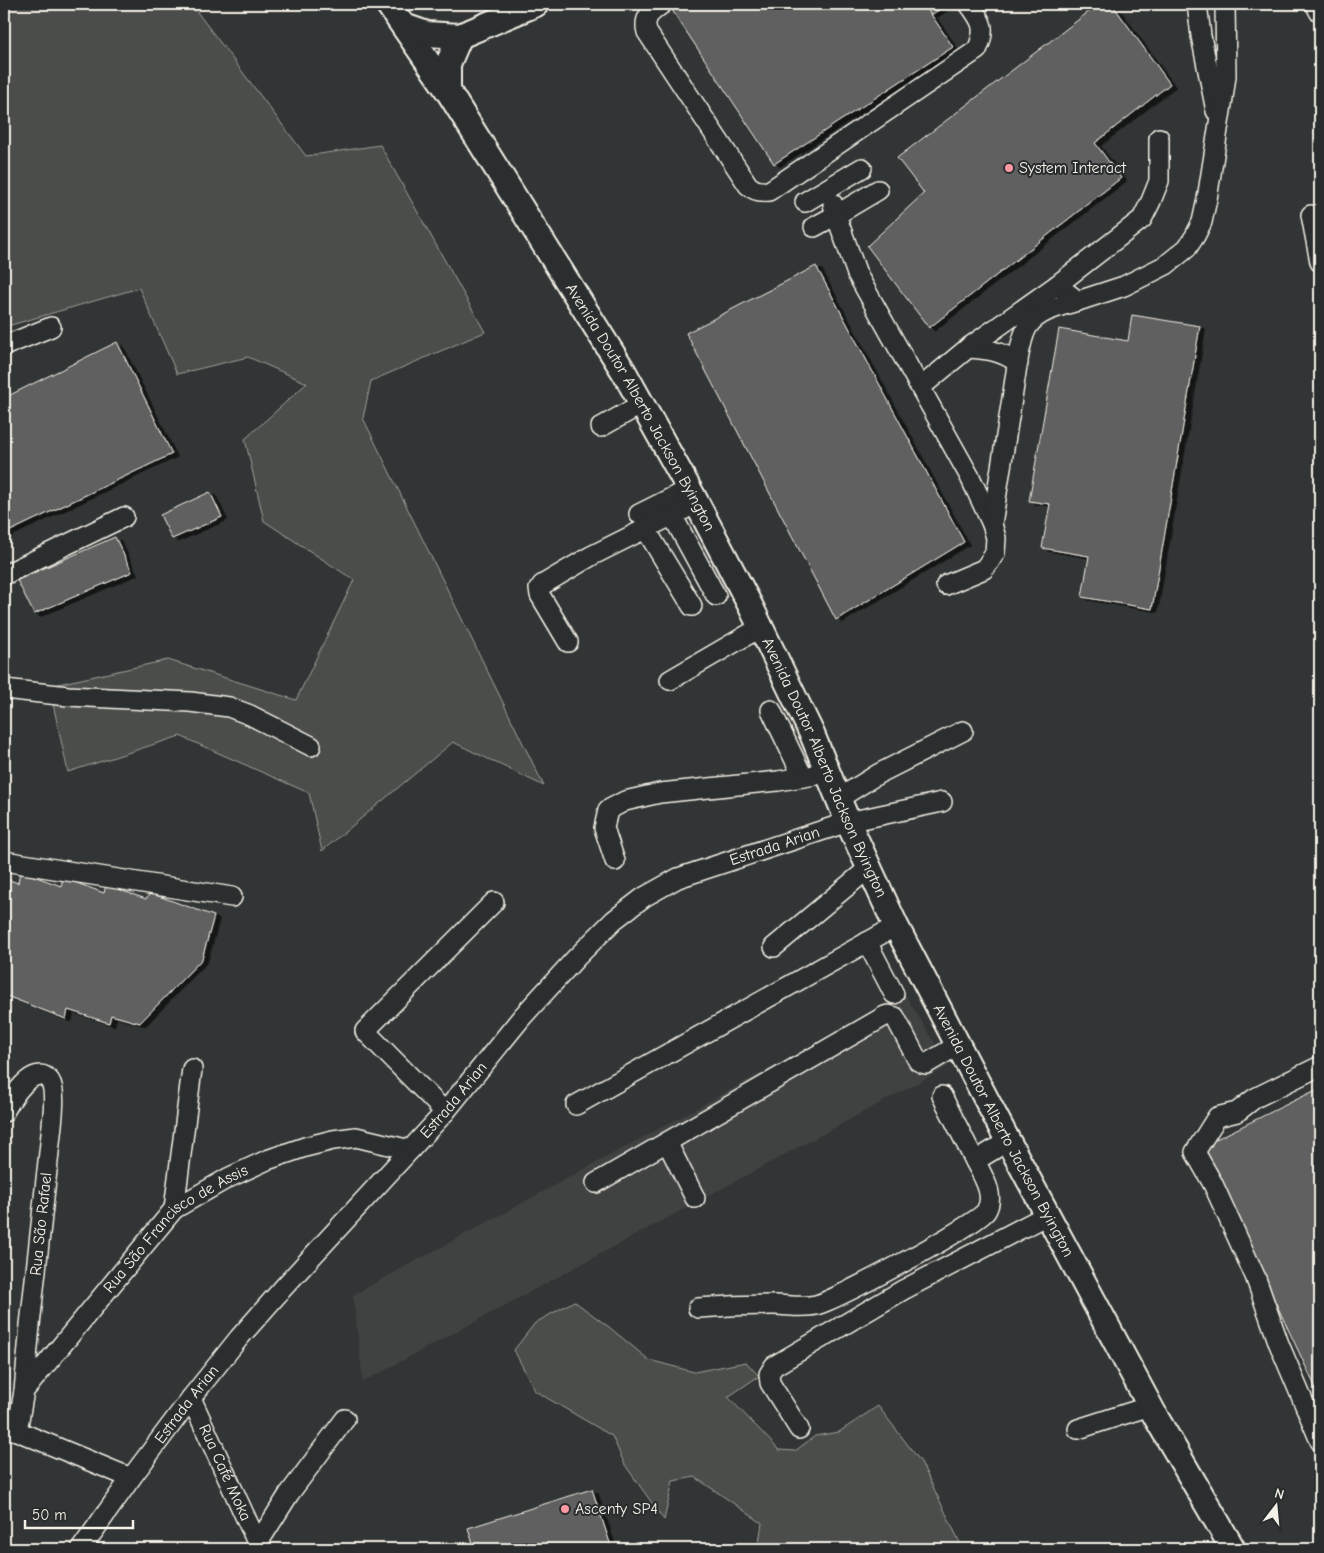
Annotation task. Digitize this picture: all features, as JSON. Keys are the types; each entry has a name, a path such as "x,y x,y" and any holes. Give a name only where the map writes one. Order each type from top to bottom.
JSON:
{"main road":[{"name":"Avenida Doutor Alberto Jackson Byington","path":"388,4 448,91 619,364 693,496 761,627 812,734 848,822 896,926 1008,1141 1150,1406 1233,1549"},
{"path":"404,26 427,34 460,36 536,4"},
{"path":"448,91 448,64 460,36"}],"street":[{"path":"662,4 649,13 646,21 647,32 748,186 751,189 764,192 769,191 977,50 982,37 982,25 969,4"},
{"path":"1197,4 1219,124"},
{"path":"992,524 1018,363 1025,333 1029,325 1038,316 1056,307 1124,286 1166,265 1187,248 1202,222 1226,76 1225,4"},
{"path":"1315,4 1320,13"},
{"path":"921,386 968,348 1057,285 1142,219 1159,181 1159,138"},
{"path":"805,202 862,168"},
{"path":"828,189 857,274 921,386 970,477 992,524 996,538 994,553 984,569 946,585"},
{"path":"814,227 878,190"},
{"path":"1311,215 1320,262"},
{"path":"1057,285 1078,301"},
{"path":"4,346 50,327"},
{"path":"968,348 996,351 1007,355 1018,363"},
{"path":"601,427 642,404"},
{"path":"970,477 1001,465"},
{"path":"642,521 672,515 693,496"},
{"path":"568,642 540,595 540,587 591,556 642,521 693,496"},
{"path":"672,515 716,596"},
{"path":"4,575 124,517"},
{"path":"642,521 692,606"},
{"path":"670,680 761,627"},
{"path":"4,689 68,696 190,702 229,707 311,746"},
{"path":"771,710 803,777"},
{"path":"838,798 878,774 963,731"},
{"path":"614,861 604,828 608,810 625,801 660,793 828,773"},
{"name":"Estrada Arian","path":"81,1549 131,1478 239,1338 284,1286 445,1112 522,1017 614,920 644,897 678,878 848,822 942,802"},
{"path":"4,861 232,897"},
{"path":"774,947 869,868"},
{"path":"445,1112 364,1032 494,902"},
{"path":"576,1105 896,926"},
{"path":"867,942 894,994"},
{"path":"596,1183 888,1015 895,1017 918,1061 922,1063 926,1064 958,1045"},
{"path":"1320,1066 1255,1098 1237,1112 1217,1117 1195,1152 1213,1184 1256,1276 1279,1344 1320,1441"},
{"path":"174,1209 192,1070"},
{"name":"Rua São Rafael","path":"4,1112 20,1088 28,1080 36,1076 44,1076 50,1081 53,1090 53,1106 24,1391"},
{"path":"698,1308 817,1305 855,1287 981,1216 986,1210 988,1202 986,1182 942,1096"},
{"name":"Rua São Francisco de Assis","path":"10,1429 24,1391 174,1209 228,1178 267,1160 333,1140 356,1137 410,1150"},
{"path":"975,1161 1008,1141"},
{"path":"667,1142 695,1198"},
{"path":"799,1429 770,1383 769,1374 774,1366 903,1290 1047,1214"},
{"name":"Rua Café Moka","path":"191,1398 259,1546"},
{"path":"1078,1429 1150,1406"},
{"path":"259,1546 290,1494 345,1419"},
{"path":"10,1429 131,1478"}],"shaded area":[{"path":"4,4 191,4 306,156 380,145 485,332 371,381 363,418 544,786 453,742 322,851 309,793 180,736 68,772 49,686 168,660 296,700 354,580 264,521 245,439 307,383 248,357 177,374 139,288 4,327"},
{"path":"905,995 949,1066 363,1382 353,1295"},
{"path":"574,1301 649,1360 694,1372 746,1362 759,1376 728,1397 779,1450 795,1451 815,1436 839,1432 878,1406 921,1462 963,1549 758,1549 762,1523 695,1477 673,1481 664,1520 625,1465 612,1436 535,1391 514,1350 535,1323"}],"building":[{"path":"668,4 924,4 953,47 774,164"},
{"path":"924,4 948,4 931,15"},
{"name":"System Interact","path":"1099,4 1112,4 1170,84 1095,143 1121,178 929,328 867,246 924,193 897,158"},
{"path":"816,266 964,542 836,620 686,333"},
{"path":"1132,315 1200,326 1152,609 1082,597 1089,556 1042,548 1050,504 1029,501 1059,329 1128,341"},
{"path":"117,342 172,454 4,534 4,398"},
{"path":"210,492 222,517 172,539 160,515"},
{"path":"115,537 132,572 34,614 17,580"},
{"path":"20,871 61,886 63,878 104,893 106,885 146,899 150,893 214,916 202,959 140,1023 111,1015 109,1023 68,1010 66,1019 4,995 4,878 18,883"},
{"path":"1320,1088 1320,1397 1202,1146"},
{"name":"Ascenty SP4","path":"592,1489 612,1549 455,1549 473,1544 468,1528"}],"place":[{"name":"System Interact","path":"1009,168"},
{"name":"Ascenty SP4","path":"565,1509"}]}
